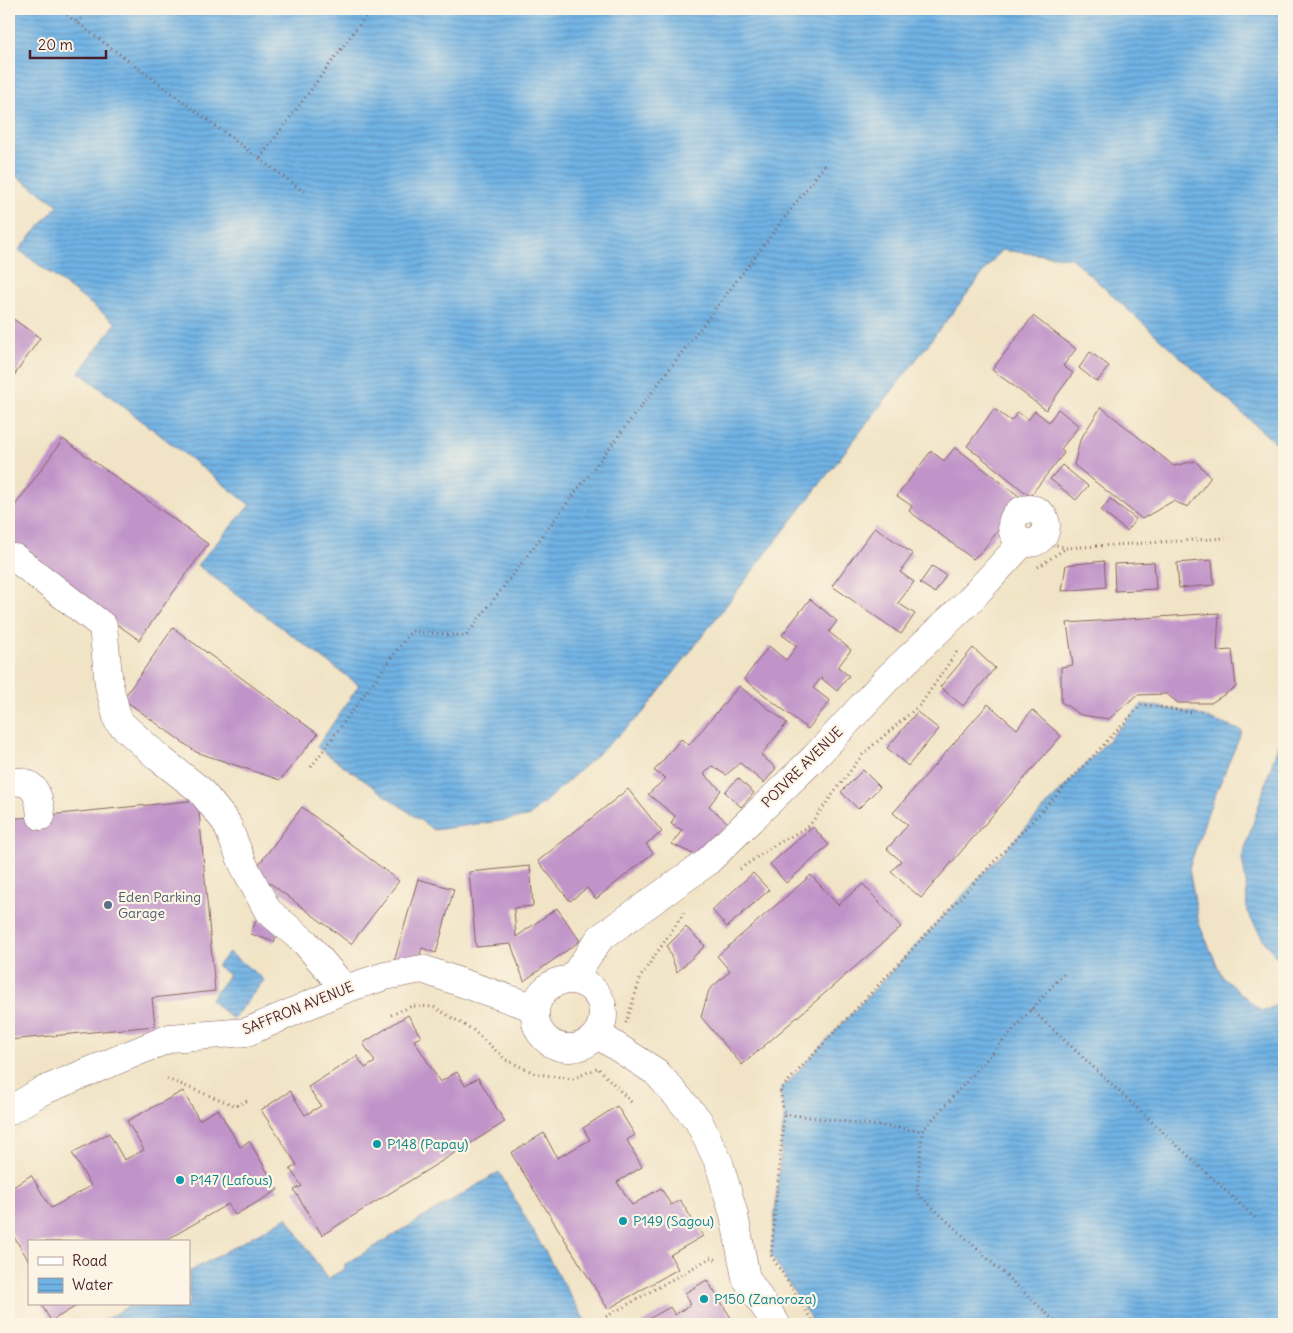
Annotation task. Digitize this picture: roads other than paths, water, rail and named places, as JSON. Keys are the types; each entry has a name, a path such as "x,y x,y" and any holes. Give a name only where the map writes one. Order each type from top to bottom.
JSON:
{"street":[{"name":"POIVRE AVENUE","path":"572,979 600,938 706,863 814,758 888,678 1031,541"},
{"path":"15,558 103,626 109,685 118,721 159,758 200,790 226,822 243,864 268,911 305,942 345,989"},
{"path":"9,782 24,783 33,789 40,798 41,816"},
{"name":"SAFFRON AVENUE","path":"9,1111 40,1092 170,1038 247,1032 345,989 385,976 422,969 535,1008"},
{"path":"606,1039 603,1004 591,987 582,981 572,979 562,980 544,990 535,1008 535,1019 539,1030 546,1040 556,1046 567,1048 579,1047 589,1042 606,1039 656,1072 698,1120 719,1163 734,1215 746,1278 776,1324"}],"water":[{"path":"9,9 1284,9 1284,451 1071,258 1001,250 642,714 528,817 434,830 317,747 359,685 197,565 250,505 79,372 116,323 19,250 58,205 9,171"},
{"path":"1142,704 1193,713 1242,731 1208,812 1189,868 1199,924 1222,976 1262,1012 1284,1001 1284,1324 814,1324 771,1255 784,1114 780,1090"},
{"path":"1284,726 1284,966 1266,944 1247,912 1246,882 1242,858"},
{"path":"229,952 264,980 233,1019 210,1000 229,975 217,966"},
{"path":"499,1172 587,1324 97,1324 129,1306 190,1306 190,1271 287,1217 327,1279 346,1268 344,1265"}],"place":[{"name":"Eden Parking Garage","path":"108,905"},
{"name":"P148 (Papay)","path":"377,1144"},
{"name":"P147 (Lafous)","path":"180,1180"},
{"name":"P149 (Sagou)","path":"623,1221"},
{"name":"P150 (Zanoroza)","path":"704,1299"}]}
